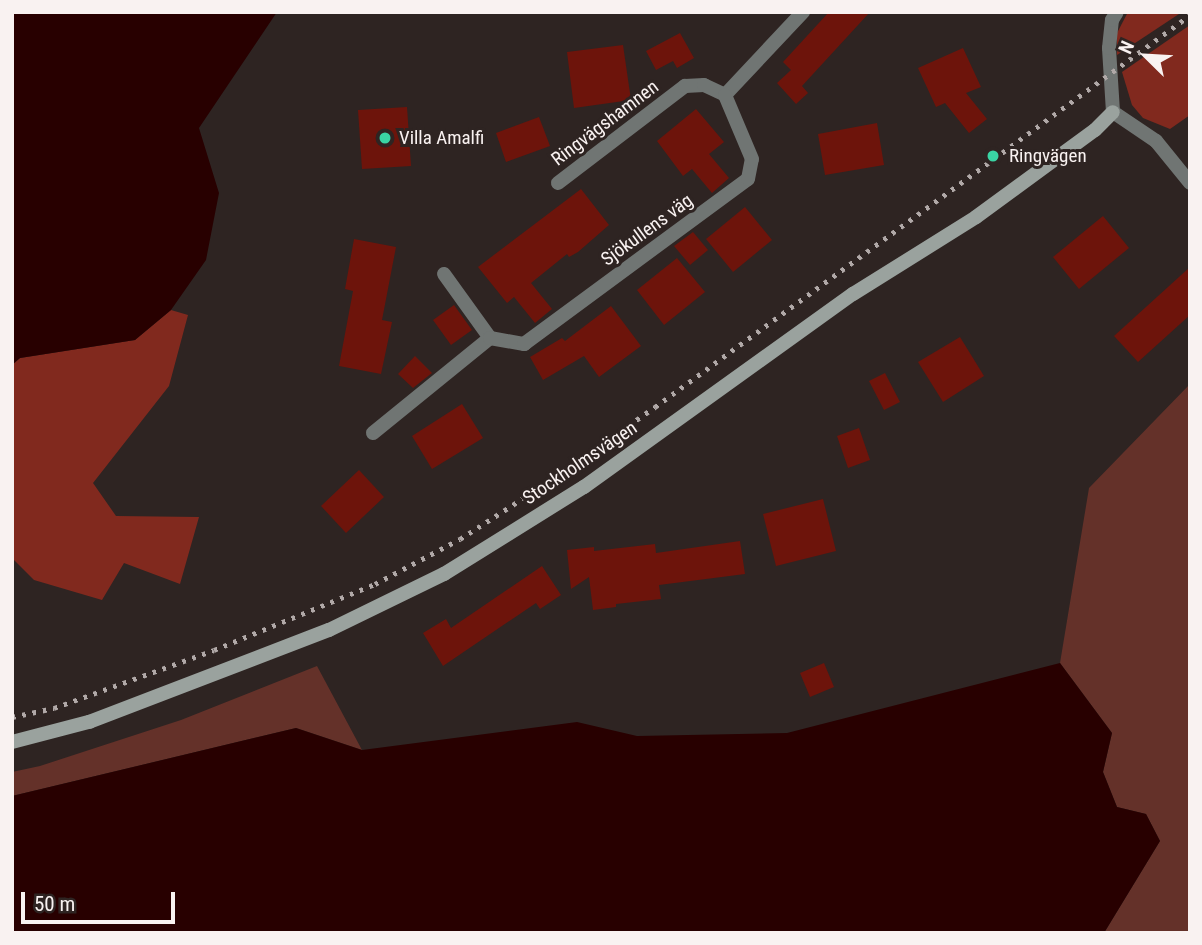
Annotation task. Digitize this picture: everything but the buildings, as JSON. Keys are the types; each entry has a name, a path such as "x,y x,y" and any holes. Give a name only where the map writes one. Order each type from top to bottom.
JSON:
{"main road":[{"name":"Stockholmsvägen","path":"12,742 89,722 329,630 444,574 584,487 853,294 976,218 1095,130 1113,112"}],"street":[{"path":"725,95 803,12"},
{"path":"1117,12 1112,20 1109,48 1113,112 1156,141 1190,183"},
{"name":"Ringvägshamnen","path":"558,183 685,86 704,85 725,95"},
{"name":"Sjökullens väg","path":"490,338 524,344 748,179 752,159 725,95"},
{"path":"373,433 490,338 444,274"}],"shaded area":[{"path":"12,12 277,12 199,128 219,193 206,260 171,310 135,340 20,358 12,365"},
{"path":"1128,12 1182,12 1117,55 1117,33"},
{"path":"1190,25 1190,115 1170,129 1143,118 1132,105 1122,72"},
{"path":"171,310 188,315 169,386 93,483 116,516 199,517 180,584 124,563 102,600 34,580 12,558 12,365 20,358 135,340"},
{"path":"1190,384 1190,933 1104,933 1160,841 1146,814 1117,807 1103,772 1112,733 1060,663 1089,488"},
{"path":"1060,663 1112,733 1103,772 1117,807 1146,814 1160,841 1104,933 12,933 12,796 296,728 362,750 577,722 637,736 787,733"},
{"path":"317,666 362,750 296,728 12,796 12,772 40,766 181,720"}],"railway":[{"path":"12,717 54,708 214,650 375,584 460,539 655,407 1190,15"}],"place":[{"name":"Villa Amalfi","path":"385,138"},
{"name":"Ringvägen","path":"993,156"}]}
